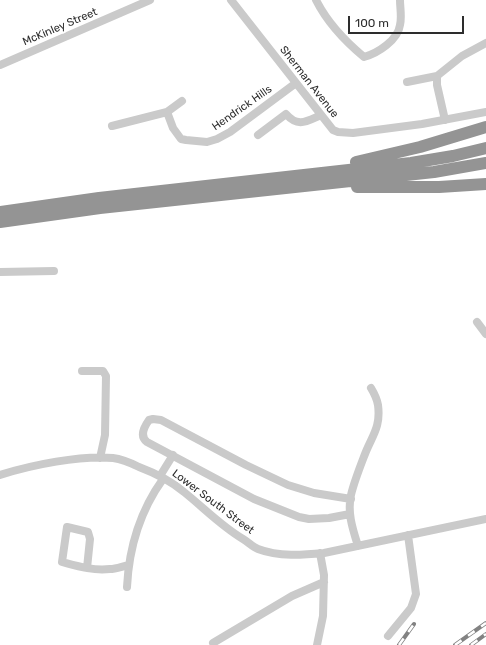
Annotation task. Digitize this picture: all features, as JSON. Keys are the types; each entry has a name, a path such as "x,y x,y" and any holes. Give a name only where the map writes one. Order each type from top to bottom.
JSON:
{"highway":[{"path":"265,184 396,154 486,127"},
{"path":"0,222 411,163 486,148"},
{"path":"0,207 265,184 434,172 486,163"},
{"path":"265,184 440,187 486,184"},
{"path":"0,212 58,203"},
{"path":"0,228 100,208"}],"street":[{"name":"McKinley Street","path":"0,65 150,0"},
{"name":"Sherman Avenue","path":"231,0 333,130 338,132 353,133 422,124 486,112"},
{"path":"316,0 321,10 337,30 353,48 364,57 371,55 397,35 401,25 400,0"},
{"path":"407,82 437,76 462,56 486,43"},
{"path":"437,76 437,85 445,120"},
{"name":"Hendrick Hills","path":"167,112 173,128 181,139 207,142 217,139 230,132 296,84"},
{"path":"112,126 167,112 182,101"},
{"path":"258,135 286,114 292,120 299,122 305,122 321,115"},
{"path":"0,272 54,271"},
{"path":"477,322 486,334"},
{"path":"82,371 103,371 106,376 105,435 100,458"},
{"path":"358,546 350,514 351,499 365,453 376,432 379,418 378,403 371,388"},
{"path":"350,514 329,518 309,519 299,517 254,498 147,442 143,438 143,432 149,420 161,420 246,465 288,485 310,493 351,499"},
{"path":"126,587 131,551 137,528 147,505 173,455"},
{"name":"Lower South Street","path":"0,475 19,469 53,463 114,458 152,472 183,491 231,532 258,549 299,555 320,554 486,518"},
{"path":"87,568 90,539 88,532 68,527 62,562 81,568 110,570 129,565"},
{"path":"388,636 411,608 416,594 408,535"},
{"path":"317,645 323,616 324,575 320,554"},
{"path":"213,643 292,596 324,582"}],"railway":[{"path":"455,645 486,623"},
{"path":"399,645 414,624"},
{"path":"471,645 486,634"}]}
